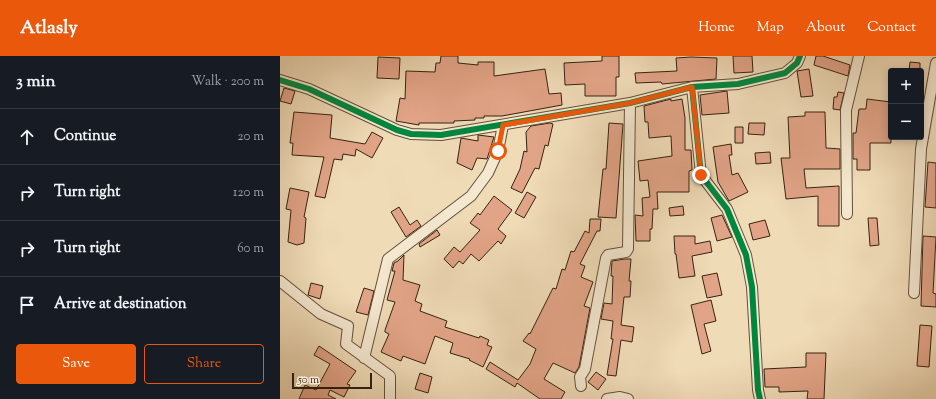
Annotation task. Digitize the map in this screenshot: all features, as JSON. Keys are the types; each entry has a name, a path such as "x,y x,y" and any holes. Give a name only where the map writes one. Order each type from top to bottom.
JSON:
{"street":[{"path":"280,80 309,89 397,130 411,134 441,135 630,103 692,87 738,84 785,73 797,63 800,56"},
{"path":"848,214 846,110 858,56"},
{"path":"914,293 921,149 936,63"},
{"path":"692,87 701,175 727,209 746,255 752,287 758,390 760,399"},
{"path":"581,386 580,377 585,369 606,258 608,255 626,252 628,249 630,103"},
{"path":"364,358 388,259 471,196 488,173 498,151 503,125"},
{"path":"280,281 321,314 348,326 346,344 390,376 390,399"},
{"path":"608,399 620,397 628,399"}],"building":[{"path":"441,56 458,56 458,63 478,65 478,62 494,62 494,76 545,69 549,94 561,93 562,105 502,116 484,116 484,118 475,118 475,120 454,121 454,123 419,123 419,125 396,121 400,98 405,99 406,71 435,72 436,63 440,63"},
{"path":"602,56 619,56 619,77 616,77 616,96 585,96 585,84 565,85 564,63 602,61"},
{"path":"733,56 752,56 753,72 734,73"},
{"path":"816,56 823,56 850,65 848,76 814,65"},
{"path":"378,57 400,58 399,79 377,78"},
{"path":"676,58 717,58 716,79 662,84 661,82 636,83 635,73 677,71"},
{"path":"910,62 920,63 920,68 909,68"},
{"path":"809,69 813,96 801,97 797,71"},
{"path":"284,88 295,91 291,104 280,101"},
{"path":"727,91 729,113 702,115 700,95"},
{"path":"838,92 844,93 840,110 833,109 834,97 837,97"},
{"path":"671,99 671,101 682,99 685,118 685,150 691,150 692,170 689,171 689,192 657,192 658,209 653,209 650,241 636,241 635,215 643,216 642,198 650,197 648,180 640,181 638,161 672,156 671,136 649,138 648,122 645,122 644,106"},
{"path":"867,99 888,102 888,140 891,140 891,143 870,143 870,170 857,170 857,159 853,159 853,133 856,133 859,109 866,109"},
{"path":"294,112 332,115 330,138 365,144 372,132 383,138 372,158 356,149 355,156 343,154 342,160 334,159 325,198 315,196 324,157 292,155 293,143 290,143"},
{"path":"805,112 825,112 826,148 840,149 840,169 804,169 806,188 839,186 839,226 818,226 818,196 786,199 781,158 790,158 788,117 805,116"},
{"path":"550,123 553,124 548,146 545,145 539,169 535,168 522,193 511,188 520,169 524,151 527,152 526,132 531,126"},
{"path":"609,123 623,124 616,218 598,217 603,169 606,169"},
{"path":"749,123 765,123 764,135 748,134"},
{"path":"735,127 743,127 743,143 735,143"},
{"path":"478,135 494,137 487,159 477,158 472,170 457,163 461,138 478,141"},
{"path":"731,144 732,155 729,155 732,175 738,173 748,192 729,201 718,182 713,147"},
{"path":"770,152 771,163 756,164 755,153"},
{"path":"928,162 936,163 936,208 925,207"},
{"path":"290,188 309,192 304,217 306,218 304,243 297,245 288,242 291,210 286,209"},
{"path":"527,192 536,197 524,218 515,213"},
{"path":"494,196 512,210 498,229 506,236 501,244 498,241 479,261 471,254 463,264 459,261 453,268 444,259 454,247 460,252 480,230 470,223 478,213 480,215"},
{"path":"683,206 684,215 670,216 669,208"},
{"path":"399,207 410,225 417,220 421,226 406,237 391,212"},
{"path":"722,215 732,237 717,241 711,218"},
{"path":"868,218 877,218 879,245 870,246"},
{"path":"590,219 601,219 600,231 597,231 580,264 585,266 581,277 593,282 584,306 590,308 579,367 575,373 553,363 544,379 565,392 561,399 540,399 517,383 515,387 486,369 490,362 518,380 530,364 536,349 523,341 529,333 530,334 553,288 556,289 562,269 565,270 571,251 574,252 585,231 589,233"},
{"path":"765,220 770,236 753,240 749,224"},
{"path":"437,230 440,235 420,247 419,244"},
{"path":"674,236 695,236 695,244 710,241 712,252 692,256 695,276 679,278"},
{"path":"923,236 936,237 933,293 936,294 936,307 921,306"},
{"path":"404,255 403,280 420,285 415,301 422,304 420,311 447,321 445,327 479,338 480,336 489,340 487,345 492,347 483,367 469,360 470,359 450,353 453,343 435,336 425,364 403,356 401,361 381,352 389,334 385,332 385,330 395,302 387,300 395,271 392,271 394,263"},
{"path":"631,259 629,281 631,281 630,297 624,297 621,325 634,327 632,342 621,340 616,376 607,375 613,339 611,339 613,321 601,319 604,303 612,304 612,261"},
{"path":"717,273 722,295 707,298 702,276"},
{"path":"311,283 323,286 320,299 308,295"},
{"path":"364,288 374,291 368,315 356,312"},
{"path":"711,300 716,321 704,324 711,351 702,354 691,305"},
{"path":"920,325 932,326 929,367 917,366"},
{"path":"319,346 356,371 347,384 350,385 344,397 330,390 328,395 336,399 299,399 305,385 316,390 330,364 314,355"},
{"path":"806,353 826,353 824,399 807,399 808,391 779,392 779,387 765,387 764,369 806,367"},
{"path":"596,372 606,379 598,390 588,382"},
{"path":"420,373 432,377 428,393 415,389"}],"cycle path":[{"path":"280,80 309,89 397,130 411,134 441,135 630,103 692,87 738,84 785,73 797,63 800,56"},
{"path":"692,87 701,175 727,209 746,255 752,287 758,390 760,399"}],"route":[{"path":"498,151 503,125 546,116 630,103 692,87 701,175"}]}
